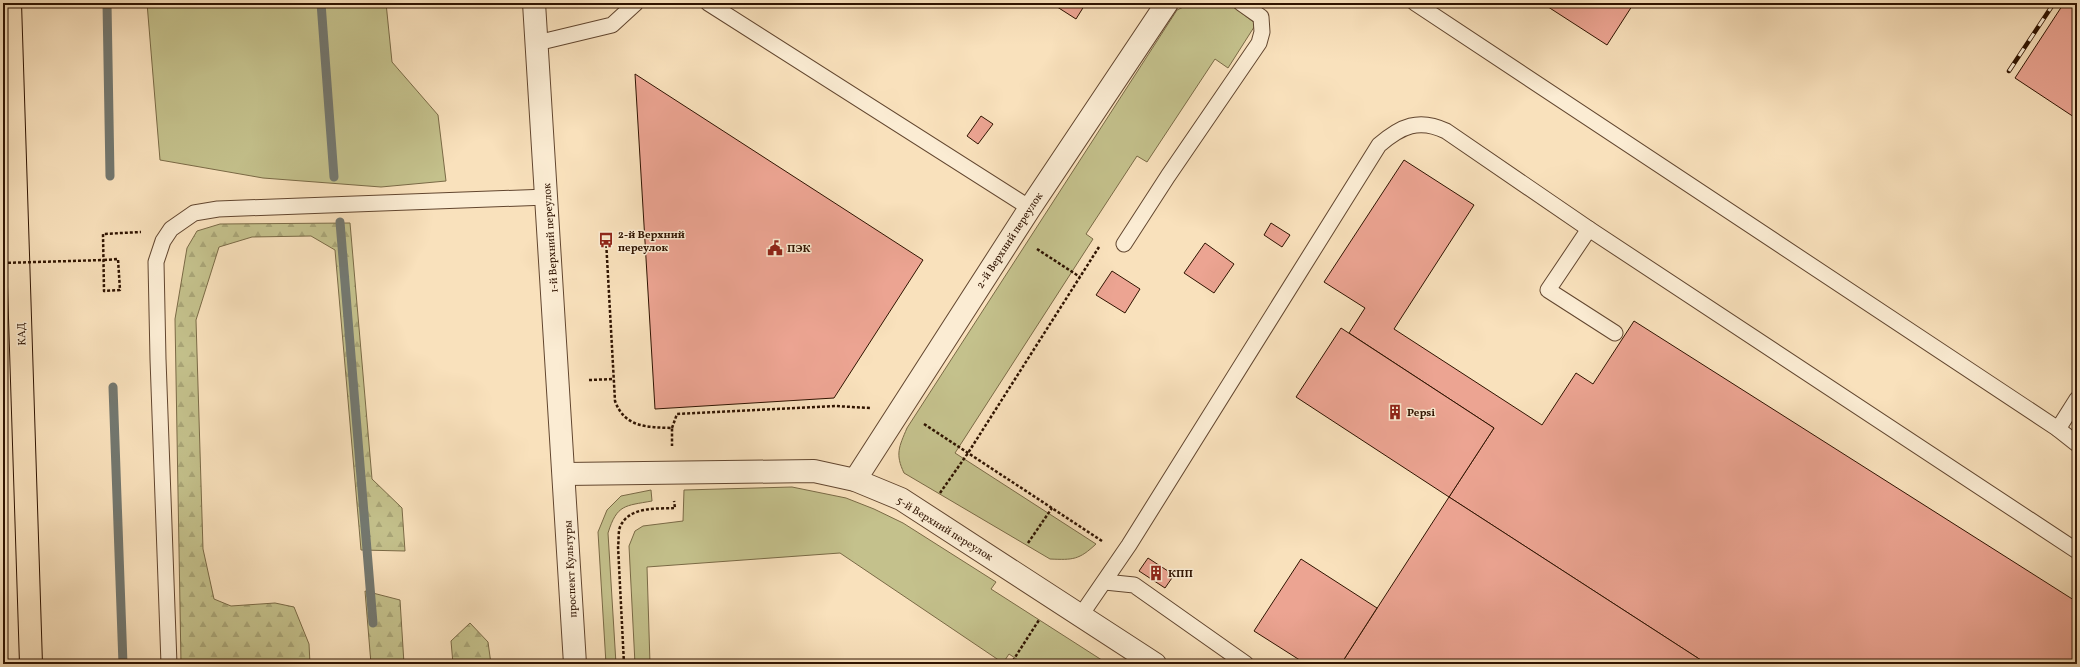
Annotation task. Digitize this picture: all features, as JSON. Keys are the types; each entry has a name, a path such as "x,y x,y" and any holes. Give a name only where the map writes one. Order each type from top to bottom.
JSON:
{"highway":[{"name":"КАД","path":"10,3 31,664"}],"street":[{"name":"1-й Верхний переулок","path":"534,3 565,474"},
{"name":"2-й Верхний переулок","path":"855,480 1030,208 1167,3"},
{"name":"5-й Верхний переулок","path":"565,474 814,470 855,480 901,499 1155,664"},
{"name":"проспект Культуры","path":"565,474 575,664"}],"lane":[{"path":"537,43 612,25 636,3"},
{"path":"708,3 1030,208"},
{"path":"1124,244 1168,176 1259,43 1262,32 1261,17 1241,3"},
{"path":"1415,3 2058,429 2077,444"},
{"path":"1081,615 1105,582 1379,145 1390,135 1403,128 1420,124 1432,124 1446,131 1589,229 2077,551"},
{"path":"169,664 156,262 163,241 171,229 194,213 218,209 547,197"},
{"path":"1589,229 1548,290 1615,333"},
{"path":"2058,429 2077,400"},
{"path":"1105,582 1134,585 1246,664"}],"path":[{"path":"3,263 104,260 118,259 120,290 104,291 103,234 133,232"},
{"path":"1013,234 1080,277"},
{"path":"925,514 968,453 1100,246 1124,244"},
{"path":"589,380 614,379"},
{"path":"672,428 677,414 835,406 900,409 1122,555"},
{"path":"1028,543 1052,508"},
{"path":"1015,664 1012,662 1041,617"}],"green space":[{"path":"147,3 386,3 392,62 438,115 446,181 381,187 263,178 160,160"},
{"path":"1192,3 1224,3 1235,8 1256,24 1228,68 1215,59 1147,162 1137,156 1086,234 1093,239 955,453 1096,544 1085,553 1075,558 1050,559 904,473 899,455 900,446 907,428 1177,10"},
{"path":"350,223 372,479 402,508 405,551 361,550 335,250 311,236 252,237 219,247 196,320 203,549 214,599 231,606 275,603 294,607 309,644 310,664 181,664 175,319 187,248 197,231 220,224"},
{"path":"792,487 846,498 903,523 996,582 991,589 1108,664 1024,664 1009,654 1003,663 840,553 647,567 650,664 635,664 629,546 635,531 643,526 683,521 684,490"},
{"path":"651,490 652,501 623,508 615,516 608,533 616,664 606,664 598,532 607,510 621,496"},
{"path":"365,591 400,600 404,664 371,664"},
{"path":"470,623 488,642 491,664 453,664 451,641"}],"building":[{"path":"1051,3 1086,3 1076,19"},
{"path":"1542,3 1634,3 1607,45"},
{"path":"2064,3 2077,3 2077,119 2015,78"},
{"name":"ПЭК","path":"635,74 923,260 834,398 655,409"},
{"path":"981,116 993,124 978,144 967,136"},
{"path":"1404,160 1474,205 1394,329 1542,425 1576,373 1593,384 1634,321 2077,602 2077,664 1707,664 1449,497 1494,428 1349,333 1365,308 1324,282"},
{"path":"1271,223 1290,235 1282,247 1264,235"},
{"path":"1205,243 1234,264 1214,293 1184,273"},
{"path":"1112,271 1140,289 1125,313 1096,295"},
{"name":"Pepsi","path":"1341,328 1494,428 1449,497 1296,397"},
{"path":"1449,497 1707,664 1341,664"},
{"name":"КПП","path":"1148,558 1174,575 1165,588 1139,571"},
{"path":"1301,559 1377,608 1341,664 1306,664 1254,631"}],"waterway":[{"path":"107,3 110,176"},
{"path":"321,3 334,177"},
{"path":"340,222 373,623"},
{"path":"113,387 123,664"}],"railway":[{"path":"2009,71 2054,3"}],"place":[{"name":"2-й Верхний переулок","path":"606,240"},
{"name":"ПЭК","path":"775,248"},
{"name":"Pepsi","path":"1395,412"},
{"name":"КПП","path":"1156,573"}]}
